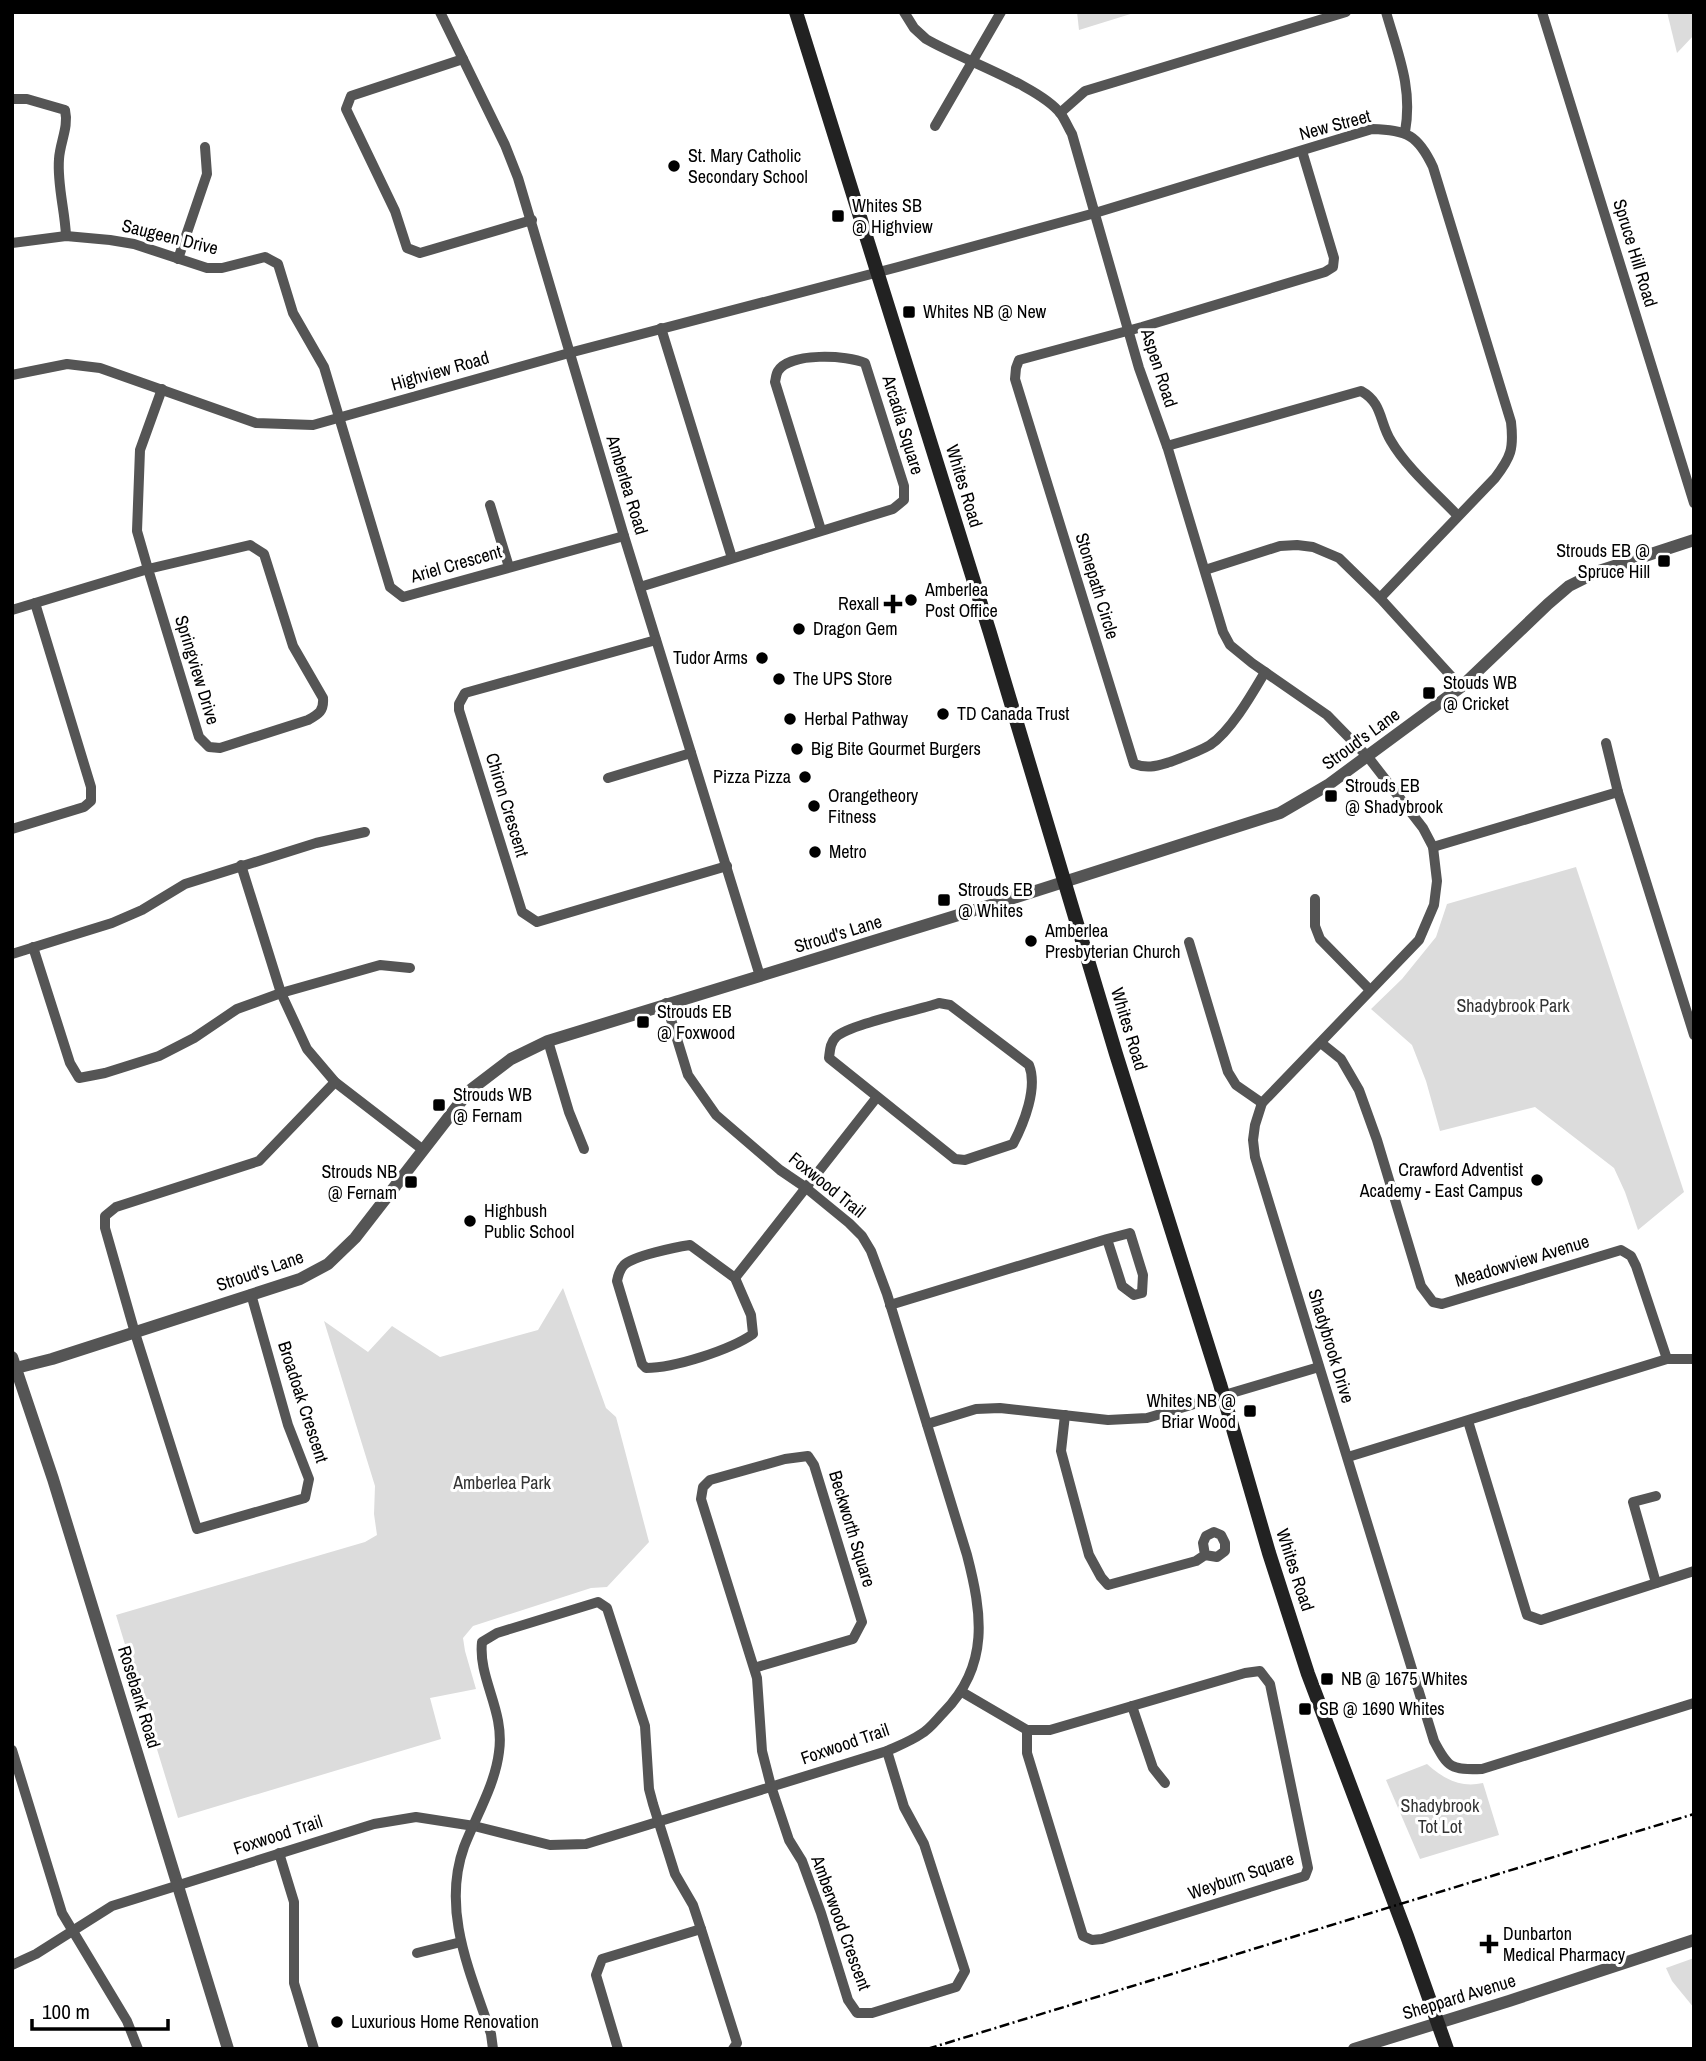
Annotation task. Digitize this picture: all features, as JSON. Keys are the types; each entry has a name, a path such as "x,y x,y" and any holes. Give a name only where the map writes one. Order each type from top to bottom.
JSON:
{"main road":[{"name":"Whites Road","path":"796,12 1065,880 1269,1553 1308,1674 1447,2049"}],"street":[{"name":"Amberlea Road","path":"440,12 505,145 531,220 624,536 760,976"},
{"name":"Aspen Road","path":"904,12 914,28 926,39 1021,85 1045,99 1060,113 1072,134 1128,330 1167,446 1223,632 1230,645 1327,715 1368,757"},
{"path":"935,126 1001,12"},
{"path":"1060,113 1085,91 1346,12"},
{"path":"1380,598 1495,478 1509,459 1513,436 1433,167 1426,153 1405,132 1409,106 1408,88 1386,12"},
{"name":"Spruce Hill Road","path":"1542,12 1694,503"},
{"path":"463,60 351,96 346,109 354,129 395,211 407,248 413,252 421,253 531,220"},
{"path":"12,99 27,99 65,110 67,118 59,157 59,185 66,236"},
{"name":"New Street","path":"877,273 1095,213 1373,129 1405,132"},
{"path":"178,259 207,174 205,147"},
{"path":"1128,330 1325,272 1333,267 1334,258 1302,151"},
{"name":"Saugeen Drive","path":"12,243 66,236 134,244 207,268 222,268 265,257 278,264 293,313 324,367 339,418"},
{"name":"Highview Road","path":"12,375 56,366 100,368 256,423 313,425 661,328 877,273"},
{"path":"661,328 732,558"},
{"name":"Stonepath Circle","path":"1128,330 1019,360 1015,379 1134,764 1145,768 1154,767 1210,744 1223,734 1265,672"},
{"name":"Arcadia Square","path":"640,587 893,509 904,500 904,486 865,363 853,357 830,356 790,361 779,369 775,382 821,530"},
{"path":"148,569 137,531 140,450 162,389"},
{"path":"1167,446 1361,391 1371,397 1378,408 1385,433 1395,448 1457,515"},
{"name":"Ariel Crescent","path":"339,418 390,587 403,597 624,536"},
{"path":"490,505 509,567"},
{"name":"Stroud's Lane","path":"13,1365 135,1332 300,1279 328,1264 355,1238 469,1091 511,1059 548,1041 1280,813 1328,785 1461,687 1569,586 1599,571 1694,540"},
{"name":"Springview Drive","path":"12,610 148,569 250,545 264,554 293,646 323,698 324,707 319,714 308,720 220,748 209,747 199,737 148,569"},
{"path":"1205,570 1280,546 1313,547 1339,558 1380,598 1461,687"},
{"path":"12,829 84,807 91,801 91,787 35,603"},
{"name":"Chiron Crescent","path":"656,640 464,693 459,710 518,900 522,912 537,922 727,866"},
{"path":"1606,743 1618,792 1694,1035"},
{"path":"608,778 691,753"},
{"name":"Shadybrook Drive","path":"1368,757 1423,828 1433,847 1437,881 1434,905 1419,940 1262,1103 1253,1140 1255,1157 1434,1741 1445,1763 1458,1770 1482,1769 1694,1703"},
{"path":"1433,847 1618,792"},
{"path":"12,954 112,923 142,910 185,884 316,843 365,832"},
{"path":"241,865 281,993 307,1049 335,1082 422,1149"},
{"path":"1315,899 1315,926 1320,939 1370,990"},
{"path":"1189,942 1228,1072 1236,1085 1262,1103"},
{"path":"33,947 70,1063 79,1078 159,1056 194,1038 237,1009 281,993 380,965 410,968"},
{"name":"Foxwood Trail","path":"12,1965 36,1954 112,1906 374,1824 416,1816 474,1826 550,1845 586,1844 887,1751 923,1734 962,1692 975,1664 979,1629 977,1596 927,1424 871,1251 862,1236 716,1115 688,1075 666,1003"},
{"path":"939,1003 950,1004 1029,1065 1033,1074 1020,1132 1013,1144 965,1160 955,1159 877,1097 830,1058 830,1044 837,1036 852,1029 939,1003"},
{"path":"548,1041 569,1112 584,1149"},
{"name":"Meadowview Avenue","path":"1321,1042 1341,1059 1359,1090 1421,1286 1433,1301 1442,1304 1621,1250 1631,1255 1636,1266 1667,1359"},
{"path":"135,1332 105,1228 105,1216 111,1209 122,1205 259,1161 335,1082"},
{"path":"735,1278 877,1097"},
{"path":"890,1305 1107,1239 1129,1233 1143,1275 1142,1293 1134,1295 1122,1286 1107,1239"},
{"path":"690,1245 735,1278 751,1315 753,1334 738,1344 661,1368 646,1368 642,1364 617,1281 625,1264 670,1247 690,1245"},
{"name":"Broadoak Crescent","path":"135,1332 197,1529 304,1498 309,1479 288,1425 251,1294"},
{"path":"1348,1457 1667,1359 1694,1359"},
{"name":"Rosebank Road","path":"13,1365 53,1479 228,2049"},
{"path":"927,1424 976,1409 1000,1408 1108,1420 1147,1418 1319,1367"},
{"path":"1065,1415 1061,1451 1089,1555 1108,1585 1196,1561 1205,1555"},
{"path":"1468,1421 1527,1615 1541,1620 1694,1571"},
{"name":"Beckworth Square","path":"754,1668 853,1639 862,1622 814,1465 808,1456 785,1459 710,1480 703,1487 701,1499 757,1678 762,1751 771,1786"},
{"path":"1656,1496 1633,1502 1656,1583"},
{"path":"494,2049 461,1942 455,1912 455,1885 459,1865 499,1753 499,1716 480,1656 482,1642 497,1633 598,1602 607,1608 645,1726 649,1789 675,1874 694,1905 737,2043 733,2049"},
{"name":"Weyburn Square","path":"1260,1671 1270,1684 1308,1868 1305,1876 1102,1939 1092,1940 1083,1936 1027,1754 1027,1730 1050,1730 1245,1672 1260,1671"},
{"path":"962,1692 1027,1730"},
{"path":"1132,1706 1153,1768 1165,1783"},
{"path":"12,1751 62,1913 127,2021 138,2049"},
{"name":"Amberwood Crescent","path":"771,1786 789,1840 802,1861 848,2000 857,2013 872,2013 927,1997 957,1987 965,1971 924,1844 904,1807 887,1751"},
{"path":"279,1853 294,1902 294,1983 314,2049"},
{"path":"618,2049 596,1975 602,1959 701,1929"},
{"name":"Sheppard Avenue","path":"1354,2049 1694,1940"},
{"path":"417,1953 461,1942"}],"green space":[{"path":"1077,12 1137,12 1079,30"},
{"path":"1667,12 1694,12 1694,35 1677,53"},
{"name":"Shadybrook Park","path":"1576,867 1684,1192 1638,1230 1614,1168 1535,1107 1440,1131 1426,1081 1412,1045 1371,1009 1402,979 1436,937 1447,904"},
{"name":"Amberlea Park","path":"563,1288 606,1408 616,1417 649,1542 607,1587 591,1588 473,1626 463,1638 476,1689 430,1698 441,1739 178,1818 116,1615 365,1542 377,1535 374,1514 375,1486 324,1321 368,1352 392,1326 440,1357 538,1330"},
{"name":"Shadybrook Tot Lot","path":"1427,1764 1453,1781 1483,1783 1499,1835 1420,1859 1386,1780"},
{"path":"1694,1958 1694,2008 1672,1981 1666,1968"}],"railway":[{"path":"927,2049 1694,1814"}],"place":[{"name":"St. Mary Catholic Secondary School","path":"674,166"},
{"name":"Whites SB @ Highview","path":"838,216"},
{"name":"Whites NB @ New","path":"909,312"},
{"name":"Strouds EB @ Spruce Hill","path":"1664,561"},
{"name":"Amberlea Post Office","path":"911,600"},
{"name":"Rexall","path":"893,604"},
{"name":"Dragon Gem","path":"799,629"},
{"name":"Tudor Arms","path":"762,658"},
{"name":"The UPS Store","path":"779,679"},
{"name":"Stouds WB @ Cricket","path":"1429,693"},
{"name":"TD Canada Trust","path":"943,714"},
{"name":"Herbal Pathway","path":"790,719"},
{"name":"Big Bite Gourmet Burgers","path":"797,749"},
{"name":"Pizza Pizza","path":"805,777"},
{"name":"Strouds EB @ Shadybrook","path":"1331,796"},
{"name":"Orangetheory Fitness","path":"814,806"},
{"name":"Metro","path":"815,852"},
{"name":"Strouds EB @ Whites","path":"944,900"},
{"name":"Amberlea Presbyterian Church","path":"1031,941"},
{"name":"Strouds EB @ Foxwood","path":"643,1022"},
{"name":"Strouds WB @ Fernam","path":"439,1105"},
{"name":"Crawford Adventist Academy - East Campus","path":"1537,1180"},
{"name":"Strouds NB @ Fernam","path":"411,1182"},
{"name":"Highbush Public School","path":"470,1221"},
{"name":"Whites NB @ Briar Wood","path":"1250,1411"},
{"name":"NB @ 1675 Whites","path":"1327,1679"},
{"name":"SB @ 1690 Whites","path":"1305,1709"},
{"name":"Dunbarton Medical Pharmacy","path":"1489,1944"},
{"name":"Luxurious Home Renovation","path":"337,2022"}]}
